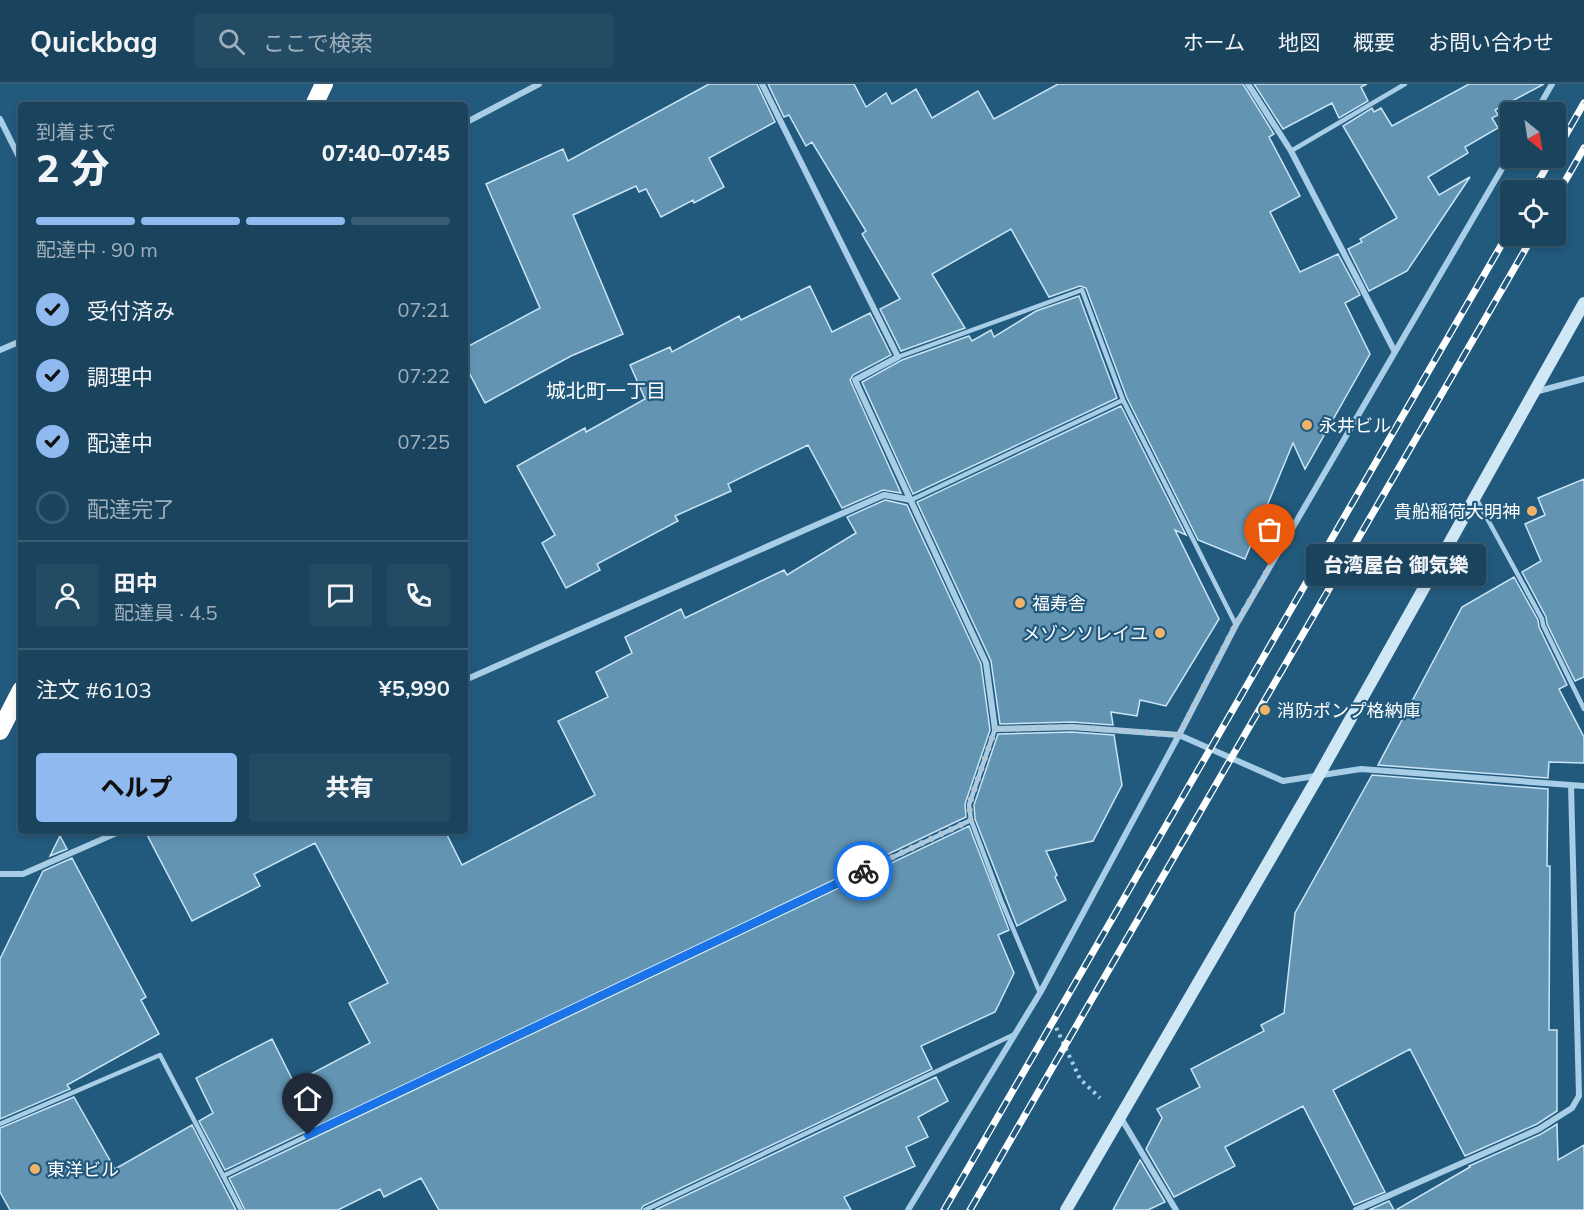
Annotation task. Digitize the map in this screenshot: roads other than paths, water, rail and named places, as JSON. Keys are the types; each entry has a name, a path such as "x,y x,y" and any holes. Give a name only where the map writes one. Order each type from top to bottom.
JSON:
{"highway":[{"path":"315,102 324,84"},
{"path":"0,731 18,696"}],"street":[{"path":"468,121 539,84"},
{"path":"762,84 898,357 855,380 986,663 995,729 1072,727 1179,735 1283,781 1361,769 1584,786"},
{"path":"1248,84 1291,152 1395,352"},
{"path":"1542,102 1552,84"},
{"path":"0,119 18,155"},
{"path":"908,1210 1040,993 1236,624 1502,168"},
{"path":"1066,1210 1319,775 1584,303"},
{"path":"0,350 18,342"},
{"path":"1533,393 1584,379"},
{"path":"468,679 884,495 911,500"},
{"path":"1356,1210 1539,1129 1572,1108 1579,1096 1571,785"},
{"path":"0,874 23,874 114,834"},
{"path":"1121,1118 1176,1210"}],"lane":[{"path":"1291,152 1405,84"},
{"path":"898,357 1082,290 1123,400 1236,624"},
{"path":"911,500 1123,400"},
{"path":"1475,497 1542,619 1543,626 1584,709"},
{"path":"995,729 969,805 971,820 1040,993"},
{"path":"223,1176 971,820"},
{"path":"645,1210 1015,1034"},
{"path":"0,1124 160,1055 241,1210"}],"railway":[{"path":"1566,134 1584,103"},
{"path":"1566,180 1584,148"},
{"path":"1539,180 1546,168"},
{"path":"944,1210 1501,246"},
{"path":"970,1210 1527,246"}],"place":[{"name":"永井ビル","path":"1307,425"},
{"name":"貴船稲荷大明神","path":"1532,511"},
{"name":"台湾屋台 御気樂","path":"1270,566"},
{"name":"福寿舎","path":"1020,603"},
{"name":"メゾンソレイユ","path":"1160,633"},
{"name":"消防ポンプ格納庫","path":"1265,710"},
{"name":"東洋ビル","path":"35,1169"}],"district":[{"name":"城北町一丁目","path":"606,390"}]}
